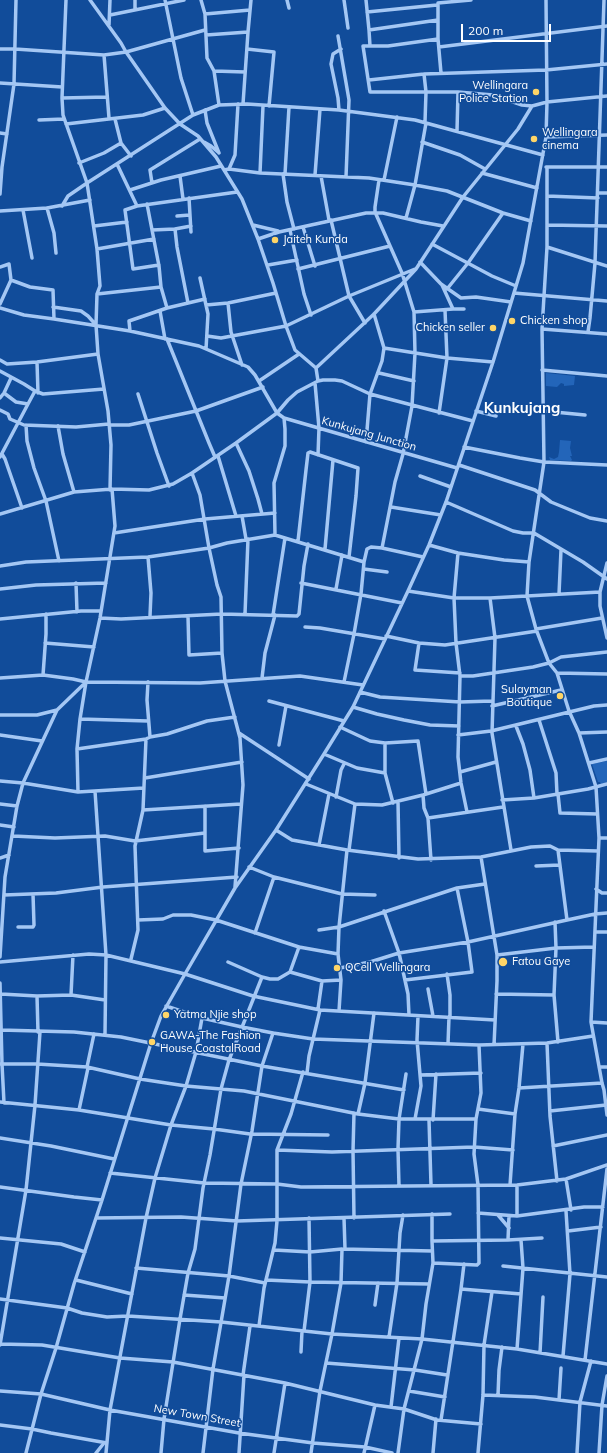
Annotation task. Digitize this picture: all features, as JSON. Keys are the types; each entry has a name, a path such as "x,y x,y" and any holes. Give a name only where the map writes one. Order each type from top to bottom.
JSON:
{"street":[{"path":"0,194 1,167 14,84 16,0"},
{"path":"66,0 62,115 87,183 97,249 100,286 104,294"},
{"path":"90,0 109,25 165,108 180,124 211,146 218,153"},
{"path":"109,25 110,0"},
{"path":"135,0 135,10"},
{"path":"110,15 166,2 184,0"},
{"path":"201,0 204,14 207,58 214,71 220,105"},
{"path":"243,104 244,72 251,0"},
{"path":"287,0 288,8"},
{"path":"344,0 348,28"},
{"path":"366,0 370,30 370,46"},
{"path":"368,12 438,5 438,3 444,1 471,0"},
{"path":"26,1453 41,1394 76,1280 151,1043 166,1006 235,888 306,784 353,707 429,545 446,502 493,362 523,263 546,137 546,0"},
{"path":"588,332 592,300 597,225 599,135 605,26 604,0"},
{"path":"166,2 181,78 193,115"},
{"path":"438,5 438,39 441,73"},
{"path":"204,14 250,10"},
{"path":"370,30 438,20"},
{"path":"439,47 605,26"},
{"path":"0,49 60,51 64,53 104,55 126,52 205,30"},
{"path":"206,35 248,32"},
{"path":"338,36 349,95 350,111 346,177"},
{"path":"438,39 388,46 363,46 370,92 458,92 494,95 522,105 532,106 547,102 607,96"},
{"path":"246,49 274,52 269,106"},
{"path":"339,110 332,64 334,54 341,49"},
{"path":"104,55 109,118"},
{"path":"369,80 424,74 546,70 607,64"},
{"path":"214,71 244,72"},
{"path":"406,218 415,185 425,122 426,92 424,74"},
{"path":"0,83 62,87"},
{"path":"457,131 458,92"},
{"path":"62,98 107,98"},
{"path":"229,170 235,155 238,104"},
{"path":"62,206 68,196 193,115 220,105 243,104 339,110 397,117 425,122 543,155"},
{"path":"260,173 263,106"},
{"path":"318,455 316,368 374,314 416,269 463,197 518,129 532,106"},
{"path":"289,107 284,174 296,260 304,294 311,315"},
{"path":"66,124 143,115 165,108"},
{"path":"315,175 320,109"},
{"path":"205,110 219,161"},
{"path":"384,180 397,117"},
{"path":"115,118 121,143 130,156"},
{"path":"40,120 64,119"},
{"path":"0,133 7,134"},
{"path":"546,137 607,135"},
{"path":"201,139 219,161 238,192 253,225 268,265 286,326 295,350 316,368"},
{"path":"152,183 150,170 201,139"},
{"path":"422,142 460,155 485,169"},
{"path":"79,163 104,153 121,143"},
{"path":"118,164 137,206"},
{"path":"130,190 152,183 222,166"},
{"path":"540,168 607,166"},
{"path":"547,168 547,246 542,329 544,462 538,493 534,533 529,562 527,596 536,630 549,663 557,673 561,690 579,733 596,786 599,838 591,1022 602,1083 606,1090 607,1115"},
{"path":"224,170 346,177 384,180 415,185 447,191 503,213 531,221"},
{"path":"482,173 537,188"},
{"path":"180,176 183,199"},
{"path":"322,176 330,220 349,296 365,322"},
{"path":"379,180 375,212 402,273 414,312 415,353 412,406 382,548"},
{"path":"158,265 133,269 125,210 147,204 238,192"},
{"path":"598,193 607,193"},
{"path":"547,196 598,198"},
{"path":"189,198 191,232"},
{"path":"0,210 47,208 90,200"},
{"path":"147,204 161,286 167,308"},
{"path":"47,208 54,234 56,253"},
{"path":"23,210 32,258"},
{"path":"258,239 279,232 330,220 375,212 443,226"},
{"path":"447,289 468,263 503,213"},
{"path":"177,216 190,215"},
{"path":"94,226 127,222"},
{"path":"253,225 279,232"},
{"path":"547,225 607,226"},
{"path":"152,230 175,229 191,226"},
{"path":"302,227 314,266"},
{"path":"175,229 188,303"},
{"path":"97,249 154,239"},
{"path":"432,244 492,276 516,286"},
{"path":"298,269 390,246"},
{"path":"547,246 607,266"},
{"path":"268,265 296,260"},
{"path":"420,262 441,284 461,298 476,297 511,302"},
{"path":"0,267 9,264 11,280 0,304"},
{"path":"207,336 222,338 286,326 349,296 402,273 416,269"},
{"path":"200,278 208,314 206,349"},
{"path":"11,280 30,287 53,290 54,319"},
{"path":"441,284 453,308"},
{"path":"78,792 77,749 80,719 86,682 100,618 115,526 111,490 111,445 98,354 96,324 97,294 100,286"},
{"path":"97,294 161,286"},
{"path":"206,305 228,303 276,293"},
{"path":"514,293 607,301"},
{"path":"130,331 129,321 167,308 205,299"},
{"path":"228,303 232,336 242,365"},
{"path":"53,307 81,311 96,324"},
{"path":"0,308 24,315 96,324 206,349 248,367 263,387 277,413"},
{"path":"414,312 453,308 464,309"},
{"path":"439,413 447,358 444,310"},
{"path":"160,311 166,339 196,411 217,456 236,516"},
{"path":"366,442 370,394 379,373 384,348 374,314"},
{"path":"542,329 607,334"},
{"path":"384,348 447,358 493,362"},
{"path":"0,360 7,364 37,362 98,354"},
{"path":"259,381 300,354"},
{"path":"22,508 5,459 1,455 36,392 37,362"},
{"path":"542,370 607,376"},
{"path":"0,371 36,392 43,394 104,389"},
{"path":"379,373 414,381"},
{"path":"0,398 11,378"},
{"path":"0,514 74,492 149,490 169,486 192,474 236,443 277,413 297,392 316,382 335,380 342,381 370,394 473,421"},
{"path":"0,410 8,414 10,419 19,424 25,425 76,427 109,424 129,425 147,420 196,411 263,387"},
{"path":"4,393 16,402 28,404"},
{"path":"138,394 156,453 169,486"},
{"path":"476,411 496,416"},
{"path":"544,411 585,415"},
{"name":"Kunkujang Junction","path":"277,413 284,418 403,454 458,467 535,490 551,502 590,518 607,521"},
{"path":"275,535 274,483 285,446 284,418"},
{"path":"11,438 25,425"},
{"path":"25,425 30,451 46,501 59,561"},
{"path":"58,426 63,454 74,492"},
{"path":"236,443 249,472 262,514"},
{"path":"464,447 544,462 607,466"},
{"path":"298,541 308,453 310,452 358,468 349,557"},
{"path":"325,549 333,460"},
{"path":"192,474 200,495 209,548 221,597 222,653 225,681 239,733 243,785 235,888"},
{"path":"420,476 451,487"},
{"path":"446,502 513,531 534,533 583,562 605,578"},
{"path":"391,507 441,515"},
{"path":"114,533 205,519 275,513"},
{"path":"242,516 247,539 245,614"},
{"path":"0,566 26,562 148,557 209,548 247,539 275,535 364,562"},
{"path":"262,678 265,653 274,615 285,538"},
{"path":"100,618 121,619 150,616 222,614 298,616 308,544"},
{"path":"429,545 458,553 529,562"},
{"path":"344,682 361,594 364,562 367,549 371,547 382,548 423,557"},
{"path":"559,594 561,550"},
{"path":"458,553 454,598 456,643 460,674 458,736 461,783 467,812"},
{"path":"336,589 342,555"},
{"path":"148,557 151,593 150,616"},
{"path":"607,563 605,578 600,592 600,606 607,638"},
{"path":"364,569 387,572"},
{"path":"0,589 76,583 106,583"},
{"path":"76,583 77,612"},
{"path":"302,583 402,603"},
{"path":"408,591 454,598 490,598 600,592"},
{"path":"490,598 495,638 491,731 511,850"},
{"path":"0,618 101,611"},
{"path":"43,675 46,614"},
{"path":"188,616 189,655 222,653"},
{"path":"305,627 419,643 445,645 495,638 602,618"},
{"path":"45,643 94,647"},
{"path":"419,643 415,670 460,674 494,673 533,667 549,663 561,657 607,652"},
{"path":"557,673 607,674"},
{"path":"0,678 43,675 86,682 200,683 300,676 363,685"},
{"path":"0,957 5,876 17,806 23,783 57,710 86,682"},
{"path":"148,682 147,700 150,737"},
{"path":"492,706 561,690"},
{"path":"360,692 380,697 460,702 492,700"},
{"path":"270,701 344,721"},
{"path":"458,736 516,726 569,711 607,704"},
{"path":"279,745 286,706"},
{"path":"353,707 377,714 430,725 459,726"},
{"path":"0,715 37,715 57,710"},
{"path":"77,749 146,739 207,721 235,717"},
{"path":"80,719 148,721"},
{"path":"539,720 556,773 560,813 597,814"},
{"path":"516,726 523,744 530,770 534,798"},
{"path":"340,727 370,741 385,743 418,741 425,795 424,808 428,818 431,860"},
{"path":"579,733 607,732"},
{"path":"239,733 309,779"},
{"path":"0,735 42,740"},
{"path":"131,960 138,930 135,841 144,810 146,739"},
{"path":"385,743 385,773 395,802 399,858"},
{"path":"324,754 356,768 385,773"},
{"path":"589,763 607,759"},
{"path":"145,778 242,762"},
{"path":"460,772 496,762"},
{"path":"336,797 341,770 344,764"},
{"path":"0,781 23,783 78,792 144,788"},
{"path":"306,784 355,804 382,805 425,795 461,783"},
{"path":"502,800 534,798 588,789 607,784"},
{"path":"95,791 106,955 105,1034"},
{"path":"319,845 329,794"},
{"path":"0,804 17,806"},
{"path":"144,810 241,804"},
{"path":"339,1011 341,980 338,954 338,927 355,804"},
{"path":"205,806 205,851 239,848"},
{"path":"428,818 503,807"},
{"path":"0,825 14,827"},
{"path":"276,830 292,840 399,858 431,860 481,857 511,850 550,846 558,850 598,851"},
{"path":"13,836 55,838 98,836 135,841 204,833"},
{"path":"599,838 607,838"},
{"path":"558,850 567,920"},
{"path":"0,858 9,855"},
{"path":"481,857 497,955 494,1044"},
{"path":"536,866 560,865"},
{"path":"249,867 274,877 342,894 374,895"},
{"path":"4,895 56,893 102,887 237,877"},
{"path":"255,933 274,877"},
{"path":"319,930 338,927 457,888 485,884"},
{"path":"405,980 472,972 468,942 457,888"},
{"path":"596,889 602,893 607,893"},
{"path":"18,927 33,927 34,925 33,894"},
{"path":"384,911 399,954 405,980 409,1015"},
{"path":"340,968 399,954 494,937 555,922 607,913"},
{"path":"138,920 163,919 179,914 192,915 216,920 299,947 338,954"},
{"path":"555,922 556,948 554,995 558,1042"},
{"path":"595,932 607,932"},
{"path":"228,962 262,977 278,979 290,972 299,947"},
{"path":"497,955 556,948 594,947"},
{"path":"71,995 73,955"},
{"path":"0,962 73,955 106,955 184,974 253,996 319,1010 495,1020"},
{"path":"290,972 322,981 341,980"},
{"path":"447,974 450,995 448,1044"},
{"path":"162,1453 164,1419 173,1362 188,1273 195,1250 198,1218 221,1089 229,1060 253,996 262,977"},
{"path":"259,1326 265,1281 274,1250 277,1221 277,1150 305,1073 319,1010 322,981"},
{"path":"0,983 2,1103 79,1110 128,1117 171,1126 214,1129 250,1134 328,1135"},
{"path":"428,989 432,1016"},
{"path":"0,994 37,996 71,995 105,1000"},
{"path":"496,994 554,995"},
{"path":"37,996 39,1032 35,1105 26,1190 0,1345 42,1345 120,1358 173,1362 285,1383 374,1405 404,1409 436,1419 481,1424"},
{"path":"166,1006 202,1018 242,1027 313,1039 479,1045 547,1043 593,1036"},
{"path":"354,1218 353,1151 356,1113 365,1083 374,1013"},
{"path":"415,1120 421,1086 417,1043 418,1016"},
{"path":"106,1453 110,1410 146,1218 155,1178 196,1052 202,1018"},
{"path":"591,1022 607,1023"},
{"path":"0,1030 105,1034 229,1060 404,1090"},
{"path":"203,1453 213,1369 229,1276 241,1184 250,1134 252,1131 262,1066 273,1033"},
{"path":"79,1110 94,1034"},
{"path":"547,1043 552,1146 556,1180"},
{"path":"510,1185 515,1114 523,1044"},
{"path":"433,1263 480,1263 478,1240 478,1185 474,1147 476,1120 481,1093 479,1045"},
{"path":"1,1064 37,1064 87,1068 140,1079 186,1086 244,1091 295,1102 399,1120 476,1120"},
{"path":"600,1067 607,1067"},
{"path":"420,1075 481,1073"},
{"path":"399,1186 399,1120 406,1074"},
{"path":"431,1185 431,1120 436,1074"},
{"path":"519,1088 602,1083"},
{"path":"550,1110 606,1105"},
{"path":"478,1109 515,1114"},
{"path":"552,1146 607,1135"},
{"path":"0,1138 73,1150 114,1159"},
{"path":"277,1150 332,1152 430,1147 474,1147 513,1150"},
{"path":"110,1173 204,1183 277,1184 301,1187 517,1185 566,1179 607,1165"},
{"path":"584,1360 605,1200 607,1169"},
{"path":"566,1179 571,1210"},
{"path":"517,1185 517,1216"},
{"path":"0,1187 102,1200"},
{"path":"478,1213 517,1216 566,1211 584,1207 603,1207"},
{"path":"562,1356 570,1274 566,1211"},
{"path":"398,1453 404,1409 422,1340 433,1263 432,1214"},
{"path":"96,1218 181,1217 237,1221 277,1221 309,1218 354,1218 450,1214"},
{"path":"389,1337 397,1283 403,1215"},
{"path":"498,1215 509,1228"},
{"path":"508,1240 509,1216"},
{"path":"602,1217 607,1217"},
{"path":"301,1352 310,1282 309,1218"},
{"path":"311,1453 320,1392 341,1283 344,1249 344,1218"},
{"path":"568,1231 601,1227"},
{"path":"0,1238 60,1244 85,1252"},
{"path":"432,1241 521,1240 542,1238"},
{"path":"517,1349 523,1268 521,1240"},
{"path":"274,1250 310,1252 344,1249 432,1251"},
{"path":"441,1420 464,1264"},
{"path":"503,1266 607,1277"},
{"path":"136,1268 229,1276 265,1281 429,1284"},
{"path":"76,1280 132,1294"},
{"path":"376,1306 378,1283"},
{"path":"461,1289 521,1294"},
{"path":"478,1453 483,1395 484,1345 492,1292"},
{"path":"184,1295 225,1298"},
{"path":"540,1353 543,1297"},
{"path":"0,1299 68,1308 82,1313 107,1317 128,1316 180,1319 332,1334 453,1342 517,1349 607,1364"},
{"path":"238,1453 243,1397 243,1375 250,1326"},
{"path":"391,1407 399,1338"},
{"path":"498,1396 502,1347"},
{"path":"577,1453 580,1402 591,1361"},
{"path":"326,1362 415,1370 447,1375"},
{"path":"559,1400 561,1368"},
{"path":"599,1453 602,1405 607,1376"},
{"path":"274,1453 285,1383"},
{"name":"New Town Street","path":"0,1391 41,1394 110,1410 206,1428 313,1443 365,1447 392,1453"},
{"path":"409,1391 445,1398"},
{"path":"483,1395 559,1400 607,1406"},
{"path":"364,1453 374,1405"},
{"path":"433,1453 436,1419"},
{"path":"0,1425 32,1429 106,1443"},
{"path":"96,1453 106,1443"}],"shaded area":[{"path":"546,373 575,376 574,385 564,386 564,384 561,383 557,387 546,386"},
{"path":"560,440 571,441 571,461 550,460 549,457 554,459 558,457"},
{"path":"607,761 607,782 601,784 598,782 592,764"}],"place":[{"name":"Wellingara Police Station","path":"536,92"},
{"name":"Wellingara cinema","path":"534,139"},
{"name":"Jaiteh Kunda","path":"275,240"},
{"name":"Chicken shop","path":"512,321"},
{"name":"Chicken seller","path":"493,328"},
{"name":"Sulayman Boutique","path":"560,696"},
{"name":"Fatou Gaye","path":"503,962"},
{"name":"QCell Wellingara","path":"337,968"},
{"name":"Yatma Njie shop","path":"166,1015"},
{"name":"GAWA-The Fashion House CoastalRoad","path":"152,1042"}],"district":[{"name":"Kunkujang","path":"522,408"}]}
